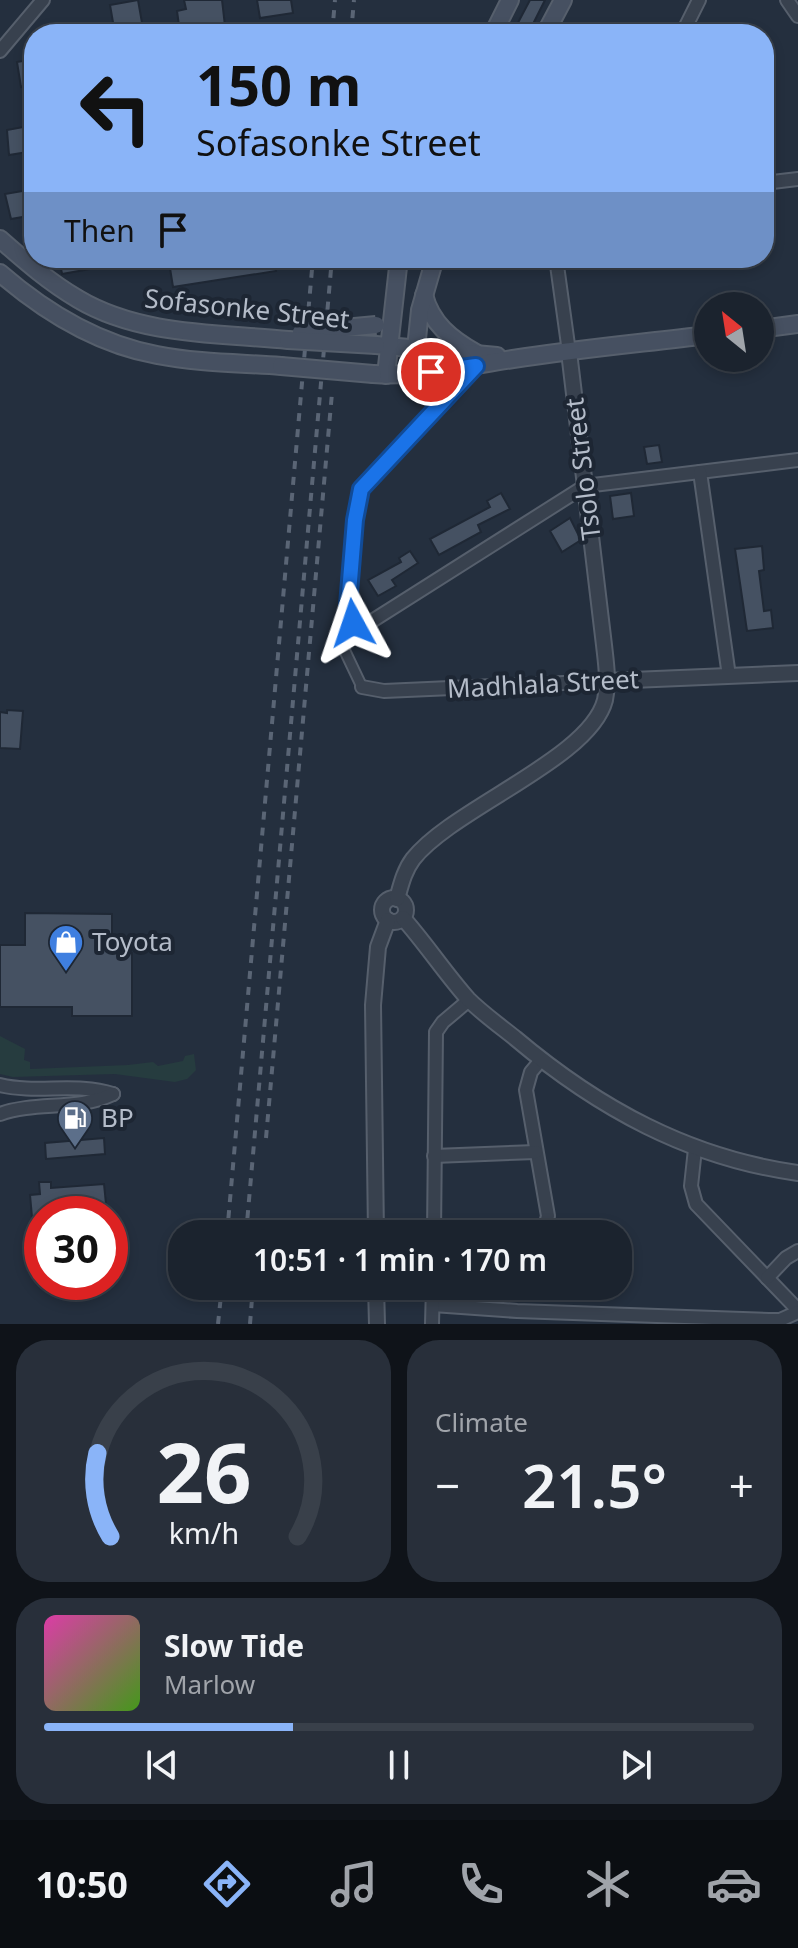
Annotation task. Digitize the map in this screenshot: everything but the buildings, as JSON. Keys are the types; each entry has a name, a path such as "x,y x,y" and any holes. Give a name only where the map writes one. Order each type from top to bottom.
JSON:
{"main road":[{"path":"498,24 510,0"},
{"path":"550,24 563,0"},
{"name":"Sofasonke Street","path":"0,239 24,259"},
{"name":"Sofasonke Street","path":"35,268 79,300 102,311 159,328 251,336 292,336 477,360"},
{"path":"380,374 384,323 397,268"},
{"path":"415,373 415,350 424,293 432,268"},
{"name":"Sofasonke Street","path":"0,273 26,295 73,325 126,348 184,360 380,374 415,373 477,360 514,359 694,337"},
{"path":"424,293 427,308 440,327 477,360"},
{"path":"292,336 384,323"},
{"path":"774,327 798,324"}],"street":[{"path":"0,51 43,0"},
{"path":"687,24 699,0"},
{"path":"787,0 798,16"},
{"path":"774,182 798,179"},
{"name":"Tsolo Street","path":"557,268 608,681"},
{"path":"477,360 361,489 355,520 348,605 350,618 356,626 372,621 585,486 798,460"},
{"path":"700,472 729,676"},
{"name":"Madhlala Street","path":"350,618 342,645 362,687 384,691 798,673"},
{"path":"376,1220 373,1005 378,947 396,919 406,912 405,905 397,899 405,872 430,842 586,732 601,709 608,681"},
{"path":"396,919 469,1000 541,1060 634,1121 695,1149 798,1173"},
{"path":"434,1220 436,1032 469,1000"},
{"path":"541,1060 531,1072 526,1090 547,1220"},
{"path":"0,1085 16,1089 93,1087 113,1094 95,1102 0,1114"},
{"path":"433,1305 769,1320 780,1320 798,1311 696,1204 691,1186 695,1149"},
{"path":"434,1156 536,1152"},
{"path":"767,1278 786,1258 798,1251"},
{"path":"376,1300 377,1324"},
{"path":"432,1324 433,1300"}],"green space":[{"path":"0,1036 25,1049 24,1060 30,1062 30,1069 153,1062 158,1066 183,1061 185,1056 194,1054 196,1070 187,1079 175,1082 115,1074 13,1077 0,1074"}],"railway":[{"path":"333,24 335,0"},
{"path":"352,24 354,0"},
{"path":"228,1220 312,268"},
{"path":"247,1220 331,268"},
{"path":"266,1138 332,393"},
{"path":"218,1324 221,1300"},
{"path":"250,1324 252,1300"}],"place":[{"name":"Toyota","path":"66,973"},
{"name":"BP","path":"75,1149"}],"route":[{"path":"353,623 348,605 355,520 361,489 476,366 431,372"}]}
